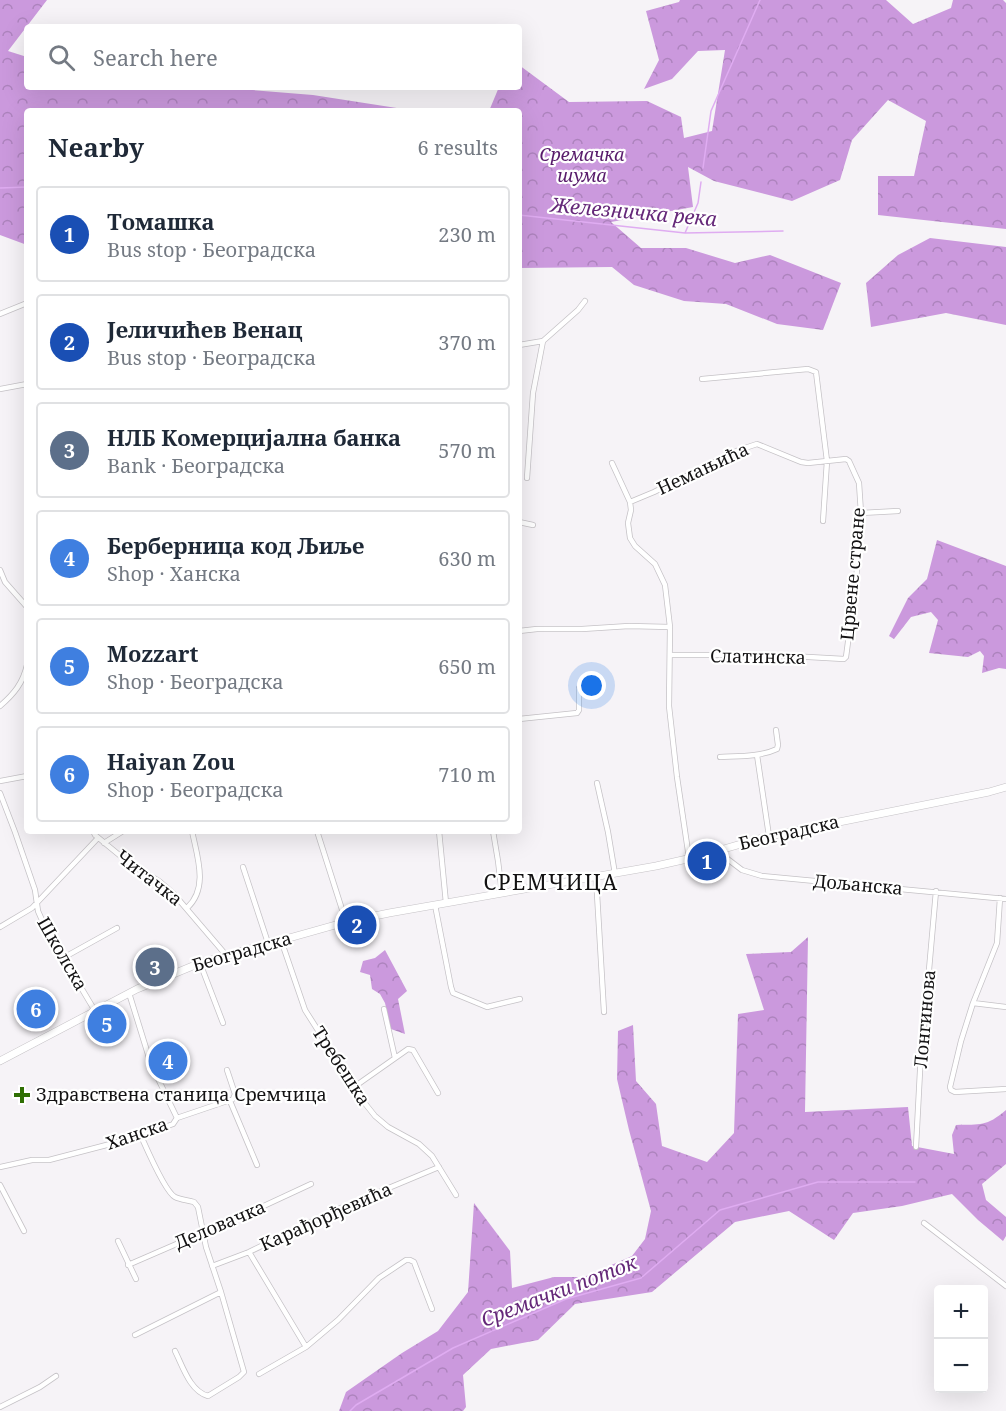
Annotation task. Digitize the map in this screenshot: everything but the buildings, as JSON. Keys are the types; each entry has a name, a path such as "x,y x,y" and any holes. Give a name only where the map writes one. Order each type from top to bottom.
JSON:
{"main road":[{"name":"Београдска","path":"0,1061 129,993 200,963 268,943 346,922 615,874 689,858 769,836 1006,787"}],"street":[{"path":"522,344 543,341 585,301"},
{"path":"0,314 24,304"},
{"path":"527,478 533,393 543,341"},
{"path":"702,379 808,369 816,372 827,461 823,520"},
{"path":"0,389 24,385"},
{"name":"Немањића","path":"630,502 757,444 801,462 846,459"},
{"name":"Црвене стране","path":"846,459 859,483 861,513 856,582 846,657"},
{"path":"612,463 630,502 628,523 630,538 635,546 655,564 666,591 670,627 669,706 689,858"},
{"path":"861,513 898,511"},
{"path":"522,523 533,525"},
{"path":"0,570 5,582 24,604"},
{"path":"522,631 629,626 670,627"},
{"name":"Слатинска","path":"670,655 773,655 833,659 846,657"},
{"path":"0,706 12,696 24,678"},
{"path":"522,719 577,713 579,688"},
{"path":"720,757 757,755 774,751 778,745 777,730"},
{"path":"757,755 769,836"},
{"path":"0,781 24,777"},
{"path":"597,783 615,874"},
{"name":"Школска","path":"0,793 35,890 38,911 45,927 95,1011"},
{"name":"Читачка","path":"95,834 129,862 167,887 226,955"},
{"path":"104,843 118,834"},
{"path":"187,908 195,900 200,884 200,868 193,834"},
{"path":"318,834 346,922"},
{"path":"439,834 446,903"},
{"path":"494,834 502,893"},
{"path":"0,927 36,904 98,838"},
{"name":"Дољанска","path":"717,850 742,870 762,876 1003,898"},
{"path":"243,867 268,943"},
{"path":"596,877 604,1012"},
{"name":"Лонгинова","path":"916,1147 920,1071 936,891"},
{"path":"1003,898 997,943 973,1003 950,1087 955,1092 1006,1089"},
{"path":"435,905 453,993 487,1007 520,999"},
{"path":"63,958 117,928"},
{"name":"Требешка","path":"280,940 305,1010 354,1087 375,1116 388,1127 419,1144 432,1156 456,1196"},
{"path":"200,963 223,1023"},
{"name":"Ханска","path":"0,1167 32,1160 50,1160 141,1136 175,1122 177,1118 151,1064 129,993"},
{"path":"973,1003 1006,1007"},
{"path":"384,1009 394,1058"},
{"path":"354,1087 408,1049 412,1050 438,1093"},
{"path":"177,1118 234,1099 227,1070"},
{"path":"230,1101 257,1165"},
{"path":"141,1136 173,1196 196,1203 206,1248 244,1372 208,1396 203,1395 192,1384 175,1351"},
{"name":"Карађорђевића","path":"212,1266 249,1252 336,1210 439,1167"},
{"name":"Деловачка","path":"128,1264 311,1184"},
{"path":"0,1185 24,1231"},
{"path":"924,1223 1006,1286"},
{"path":"118,1241 136,1280"},
{"path":"249,1252 306,1347"},
{"path":"259,1374 306,1347 338,1320 379,1278 406,1260 414,1262 432,1309"},
{"path":"135,1335 221,1292"},
{"path":"0,1407 40,1387 56,1376"}],"green space":[{"path":"0,0 47,0 29,24 24,24 24,30 8,51 24,56 24,90 252,90 313,95 397,108 24,108 24,244 0,235"},
{"name":"Сремачка шума","path":"680,0 886,0 913,24 951,8 953,0 1003,0 1006,3 1006,229 878,215 878,176 914,176 926,121 888,100 852,140 840,180 792,201 714,181 688,167 693,207 611,222 641,248 686,248 735,263 770,255 841,283 823,330 777,324 726,304 684,301 634,285 612,267 522,268 522,108 490,108 498,90 522,90 522,67 569,102 647,101 681,117 684,138 712,131 725,50 698,51 672,79 644,89 659,60 646,11"},
{"path":"930,238 1006,247 1006,325 946,313 871,327 866,283 898,255"},
{"path":"937,540 1006,566 1006,669 999,668 982,673 984,656 980,651 968,657 929,653 938,620 931,612 911,617 894,639 889,636 908,598 927,579"},
{"path":"808,937 805,1112 908,1107 912,1146 954,1154 952,1135 956,1125 983,1124 1006,1110 1006,1164 982,1184 986,1200 1006,1217 1006,1236 1003,1241 952,1194 902,1206 853,1213 834,1240 789,1211 735,1222 652,1292 575,1304 538,1340 491,1349 463,1375 466,1407 463,1411 339,1411 346,1392 438,1331 468,1292 474,1203 510,1251 512,1288 554,1277 584,1277 632,1256 645,1239 651,1211 617,1079 618,1031 633,1025 636,1081 656,1104 662,1146 707,1162 734,1133 738,1014 764,1010 746,954 791,952"},
{"path":"385,950 407,991 398,999 405,1034 391,1029 385,1003 380,994 372,989 370,975 360,972 363,961 375,958"}],"waterway":[{"path":"703,168 711,111 760,0"},
{"path":"685,233 698,203 701,182"},
{"name":"Железничка река","path":"0,188 24,187"},
{"name":"Железничка река","path":"522,215 685,233 783,231"},
{"name":"Сремачки поток","path":"350,1411 356,1405 453,1348 566,1299 641,1278 720,1210 818,1182 915,1182"}],"place":[{"name":"Томашка","path":"707,861"},
{"name":"Јеличићев Венац","path":"357,925"},
{"name":"НЛБ Комерцијална банка","path":"155,967"},
{"name":"Haiyan Zou","path":"36,1009"},
{"name":"Mozzart","path":"107,1024"},
{"name":"Берберница код Љиље","path":"168,1061"},
{"name":"Здравствена станица Сремчица","path":"22,1095"}],"district":[{"name":"СРЕМЧИЦА","path":"551,883"}]}
